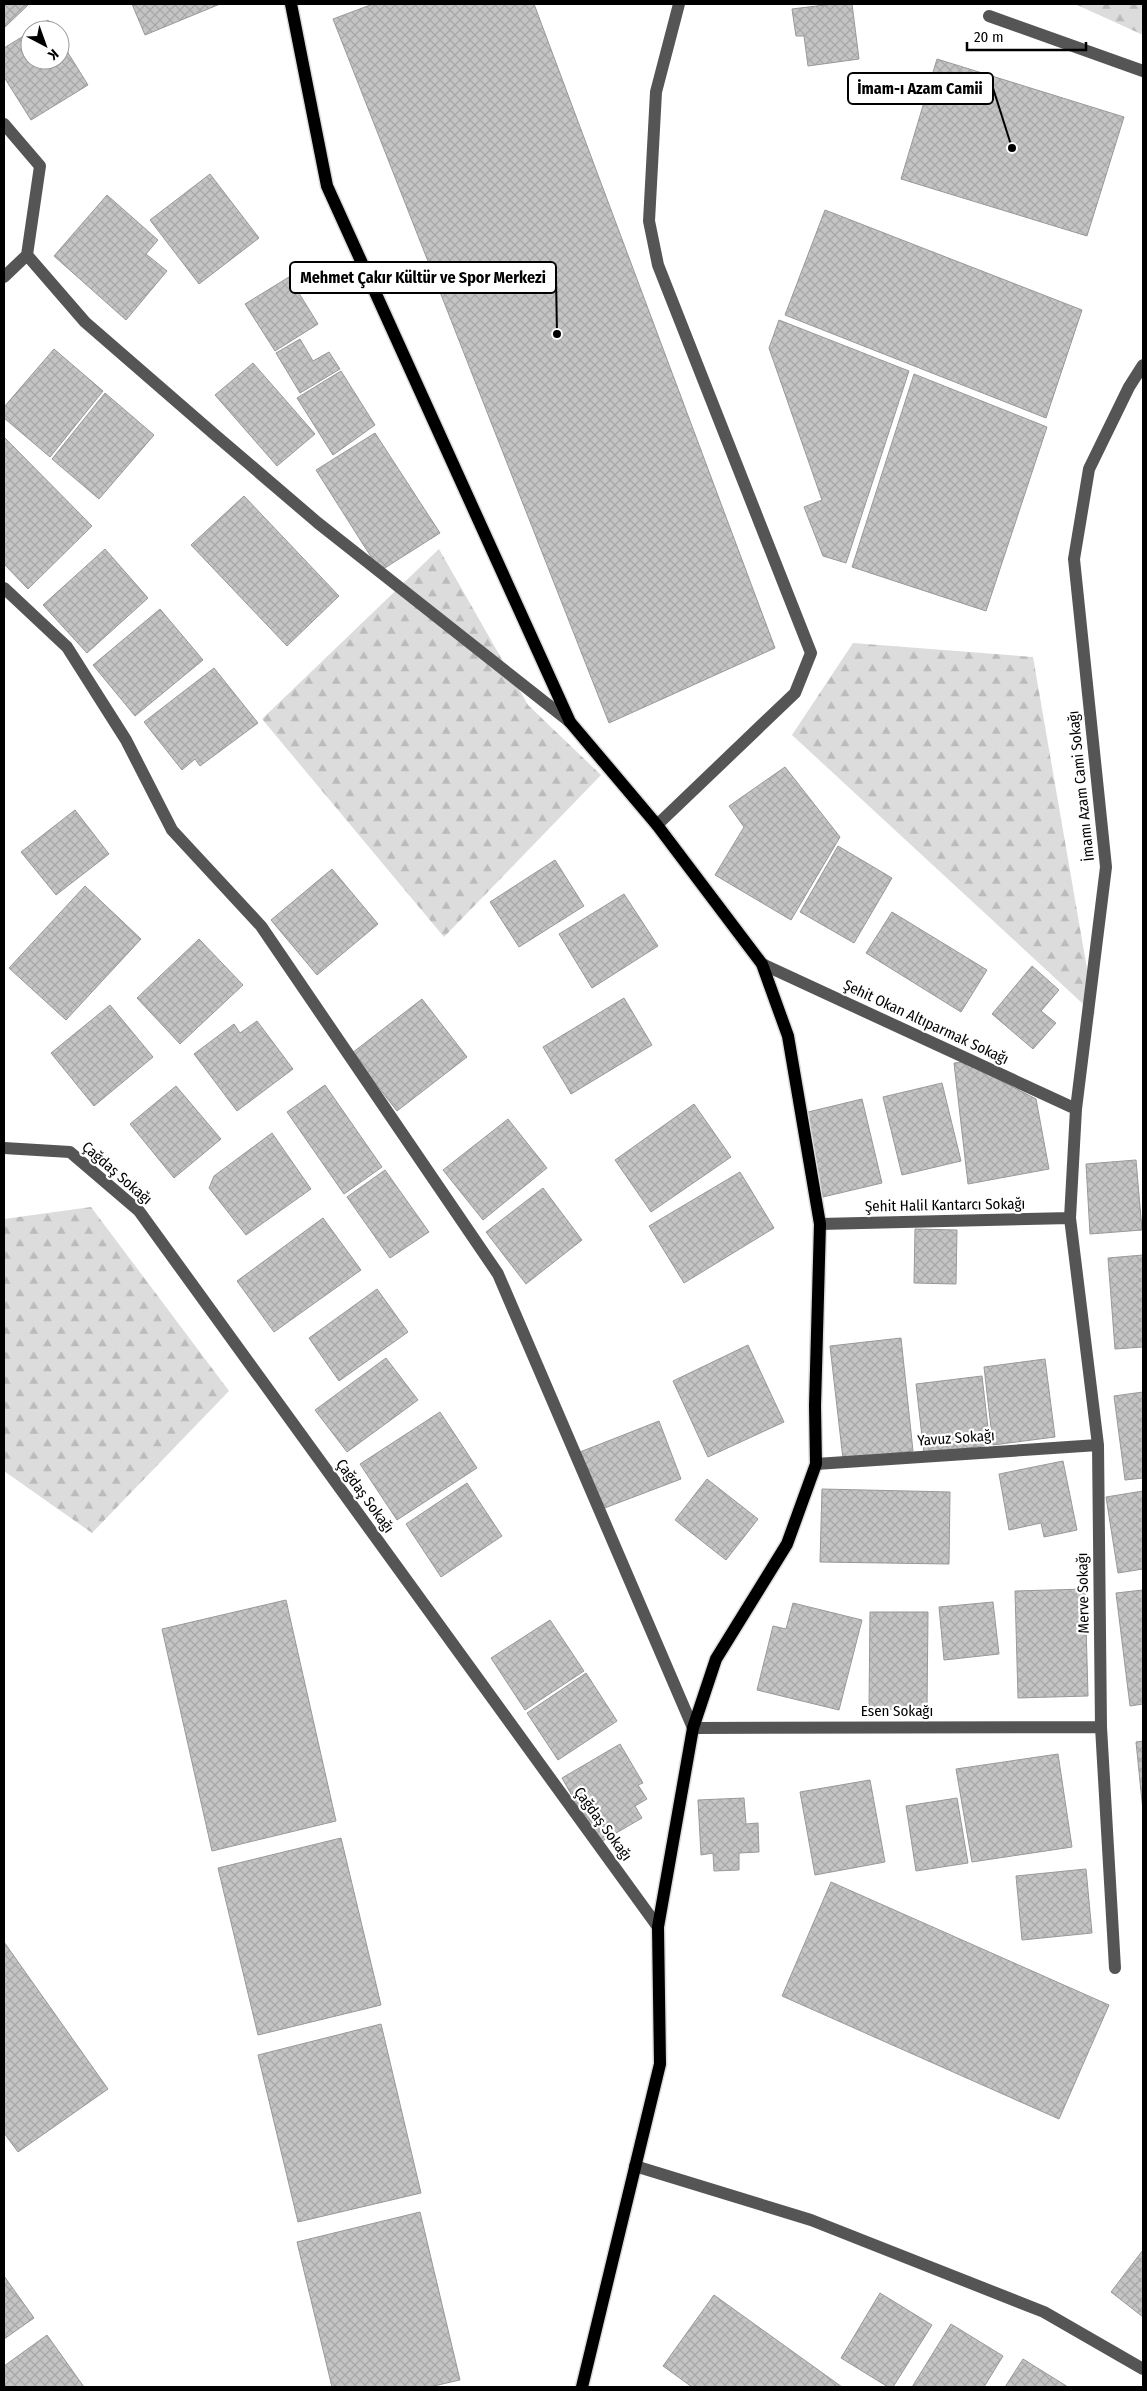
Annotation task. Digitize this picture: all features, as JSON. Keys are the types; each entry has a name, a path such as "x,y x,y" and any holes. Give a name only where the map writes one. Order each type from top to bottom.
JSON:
{"main road":[{"path":"291,4 327,186 570,722 657,825 762,964 788,1036 820,1224 815,1406 816,1464 787,1544 716,1659 694,1728 658,1927 660,2064 582,2387"}],"street":[{"path":"657,825 795,693 811,653 658,265 649,221 656,92 679,4"},
{"path":"989,16 1143,71"},
{"path":"4,124 40,166 27,255 4,278"},
{"path":"27,255 85,322 214,434 318,523 570,722"},
{"name":"İmamı Azam Cami Sokağı","path":"1070,1218 1076,1109 1106,867 1074,559 1089,469 1129,387 1143,365"},
{"path":"4,588 68,647 126,740 172,830 261,926 498,1274 694,1728"},
{"name":"Şehit Okan Altıparmak Sokağı","path":"762,964 1076,1109"},
{"name":"Çağdaş Sokağı","path":"4,1148 70,1152 139,1211 658,1927"},
{"name":"Şehit Halil Kantarcı Sokağı","path":"820,1224 1070,1218"},
{"name":"Merve Sokağı","path":"1070,1218 1098,1445 1101,1727 1115,1968"},
{"name":"Yavuz Sokağı","path":"816,1464 1098,1445"},
{"name":"Esen Sokağı","path":"694,1728 1101,1727"},
{"path":"635,2166 811,2220 1044,2312 1143,2369"}],"green space":[{"path":"1075,4 1143,4 1143,35"},
{"path":"439,549 528,705 601,775 444,937 262,719"},
{"path":"853,643 1033,657 1095,1015 792,735"},
{"path":"91,1207 229,1391 92,1533 4,1471 4,1219"}],"building":[{"path":"4,4 29,4 4,28"},
{"path":"132,4 220,4 145,35"},
{"path":"373,4 534,4 775,648 609,723 333,19"},
{"path":"833,4 852,4 859,59 808,66 804,36 796,36 792,9"},
{"path":"20,38 20,70 70,70 70,56 88,85 31,120 4,77 4,48"},
{"path":"937,59 1124,117 1087,236 901,179"},
{"path":"210,174 259,238 199,284 150,220"},
{"path":"107,195 158,240 146,254 167,271 126,320 54,256"},
{"path":"825,210 1082,310 1046,418 785,315"},
{"path":"289,277 318,324 275,351 245,304"},
{"path":"779,320 909,371 846,563 823,556 804,507 822,500 769,348"},
{"path":"300,339 313,361 329,352 340,369 300,393 276,353"},
{"path":"54,349 103,391 50,457 4,418 4,407"},
{"path":"253,363 315,434 277,466 215,395"},
{"path":"341,371 375,425 333,455 297,398"},
{"path":"914,374 1047,427 986,611 852,567"},
{"path":"105,393 154,435 99,499 52,459"},
{"path":"375,433 440,533 380,571 316,470"},
{"path":"4,437 92,526 28,589 4,564"},
{"path":"244,496 339,596 287,646 191,545"},
{"path":"105,549 148,598 87,653 43,605"},
{"path":"160,609 203,660 135,716 93,665"},
{"path":"214,668 258,723 200,766 195,759 182,770 144,722"},
{"path":"785,767 840,837 791,920 715,875 744,827 729,806"},
{"path":"75,810 109,854 56,895 21,852"},
{"path":"838,846 892,878 854,943 800,912"},
{"path":"555,860 584,906 519,947 490,902"},
{"path":"332,869 378,924 317,975 271,920"},
{"path":"85,886 141,939 66,1020 9,968"},
{"path":"624,894 658,946 592,988 559,934"},
{"path":"892,912 987,970 961,1012 866,953"},
{"path":"199,939 243,985 180,1044 137,998"},
{"path":"1032,966 1059,990 1041,1011 1056,1023 1033,1049 992,1014"},
{"path":"624,998 652,1045 571,1094 543,1047"},
{"path":"422,999 467,1057 397,1111 352,1053"},
{"path":"110,1005 153,1057 94,1106 51,1053"},
{"path":"257,1021 293,1069 237,1111 194,1054 234,1024 240,1033"},
{"path":"965,1062 1036,1099 1049,1169 968,1184 954,1063"},
{"path":"942,1083 961,1161 902,1175 883,1097"},
{"path":"325,1085 382,1167 344,1194 287,1112"},
{"path":"176,1086 221,1139 174,1178 130,1124"},
{"path":"862,1099 882,1183 823,1197 804,1113"},
{"path":"694,1104 731,1157 651,1212 615,1160"},
{"path":"508,1119 547,1168 483,1220 443,1170"},
{"path":"272,1133 311,1189 246,1235 209,1188 214,1176"},
{"path":"1136,1160 1142,1230 1090,1234 1086,1164"},
{"path":"385,1170 429,1232 390,1258 347,1197"},
{"path":"740,1172 774,1228 684,1283 649,1226"},
{"path":"543,1188 582,1240 526,1284 486,1232"},
{"path":"323,1218 361,1270 274,1332 237,1281"},
{"path":"915,1229 957,1230 956,1284 914,1283"},
{"path":"1143,1255 1143,1347 1115,1349 1108,1258"},
{"path":"377,1289 408,1332 339,1381 309,1338"},
{"path":"901,1338 913,1451 843,1459 830,1346"},
{"path":"748,1345 784,1422 708,1457 673,1381"},
{"path":"386,1358 418,1400 347,1452 315,1410"},
{"path":"1045,1359 1055,1437 993,1445 984,1367"},
{"path":"982,1376 990,1445 924,1454 916,1384"},
{"path":"1143,1392 1143,1478 1125,1480 1114,1396"},
{"path":"440,1412 477,1468 397,1520 360,1464"},
{"path":"659,1421 681,1479 602,1509 580,1452"},
{"path":"1063,1461 1077,1530 1044,1537 1041,1523 1009,1530 999,1474"},
{"path":"707,1479 758,1519 726,1560 675,1520"},
{"path":"467,1483 502,1536 441,1577 406,1524"},
{"path":"822,1489 950,1492 949,1564 820,1562"},
{"path":"1143,1491 1143,1569 1118,1573 1106,1497"},
{"path":"1085,1589 1088,1696 1018,1698 1015,1591"},
{"path":"1143,1590 1143,1704 1130,1706 1116,1593"},
{"path":"286,1600 336,1821 212,1851 162,1629"},
{"path":"993,1602 999,1654 944,1660 939,1607"},
{"path":"793,1603 862,1620 839,1710 757,1690 773,1626 786,1629"},
{"path":"870,1612 928,1612 927,1710 869,1709"},
{"path":"550,1620 584,1671 525,1710 491,1658"},
{"path":"586,1673 617,1721 558,1760 527,1713"},
{"path":"1143,1741 1143,1811 1136,1742"},
{"path":"620,1744 643,1783 638,1785 647,1799 635,1806 642,1818 599,1843 562,1778"},
{"path":"1058,1754 1072,1847 972,1862 956,1769"},
{"path":"870,1780 885,1862 815,1875 800,1792"},
{"path":"744,1798 746,1824 758,1823 759,1852 739,1853 739,1870 714,1871 713,1853 701,1855 698,1800"},
{"path":"957,1798 968,1863 916,1871 906,1806"},
{"path":"341,1838 381,2005 258,2035 218,1868"},
{"path":"1086,1869 1092,1933 1022,1940 1016,1876"},
{"path":"831,1882 1109,2005 1059,2119 782,1996"},
{"path":"4,1942 108,2089 18,2152 4,2133"},
{"path":"381,2024 421,2193 298,2222 258,2055"},
{"path":"420,2212 460,2380 429,2387 332,2387 297,2242"},
{"path":"1143,2250 1143,2317 1111,2292"},
{"path":"4,2276 34,2318 4,2339"},
{"path":"880,2293 932,2325 893,2387 888,2387 841,2358"},
{"path":"714,2295 842,2387 692,2387 663,2366"},
{"path":"951,2324 1003,2356 984,2387 912,2387"},
{"path":"47,2335 84,2387 4,2387 4,2366"},
{"path":"1023,2359 1068,2387 1005,2387"}],"place":[{"name":"İmam-ı Azam Camii","path":"1012,148"},
{"name":"Mehmet Çakır Kültür ve Spor Merkezi","path":"557,334"}]}
